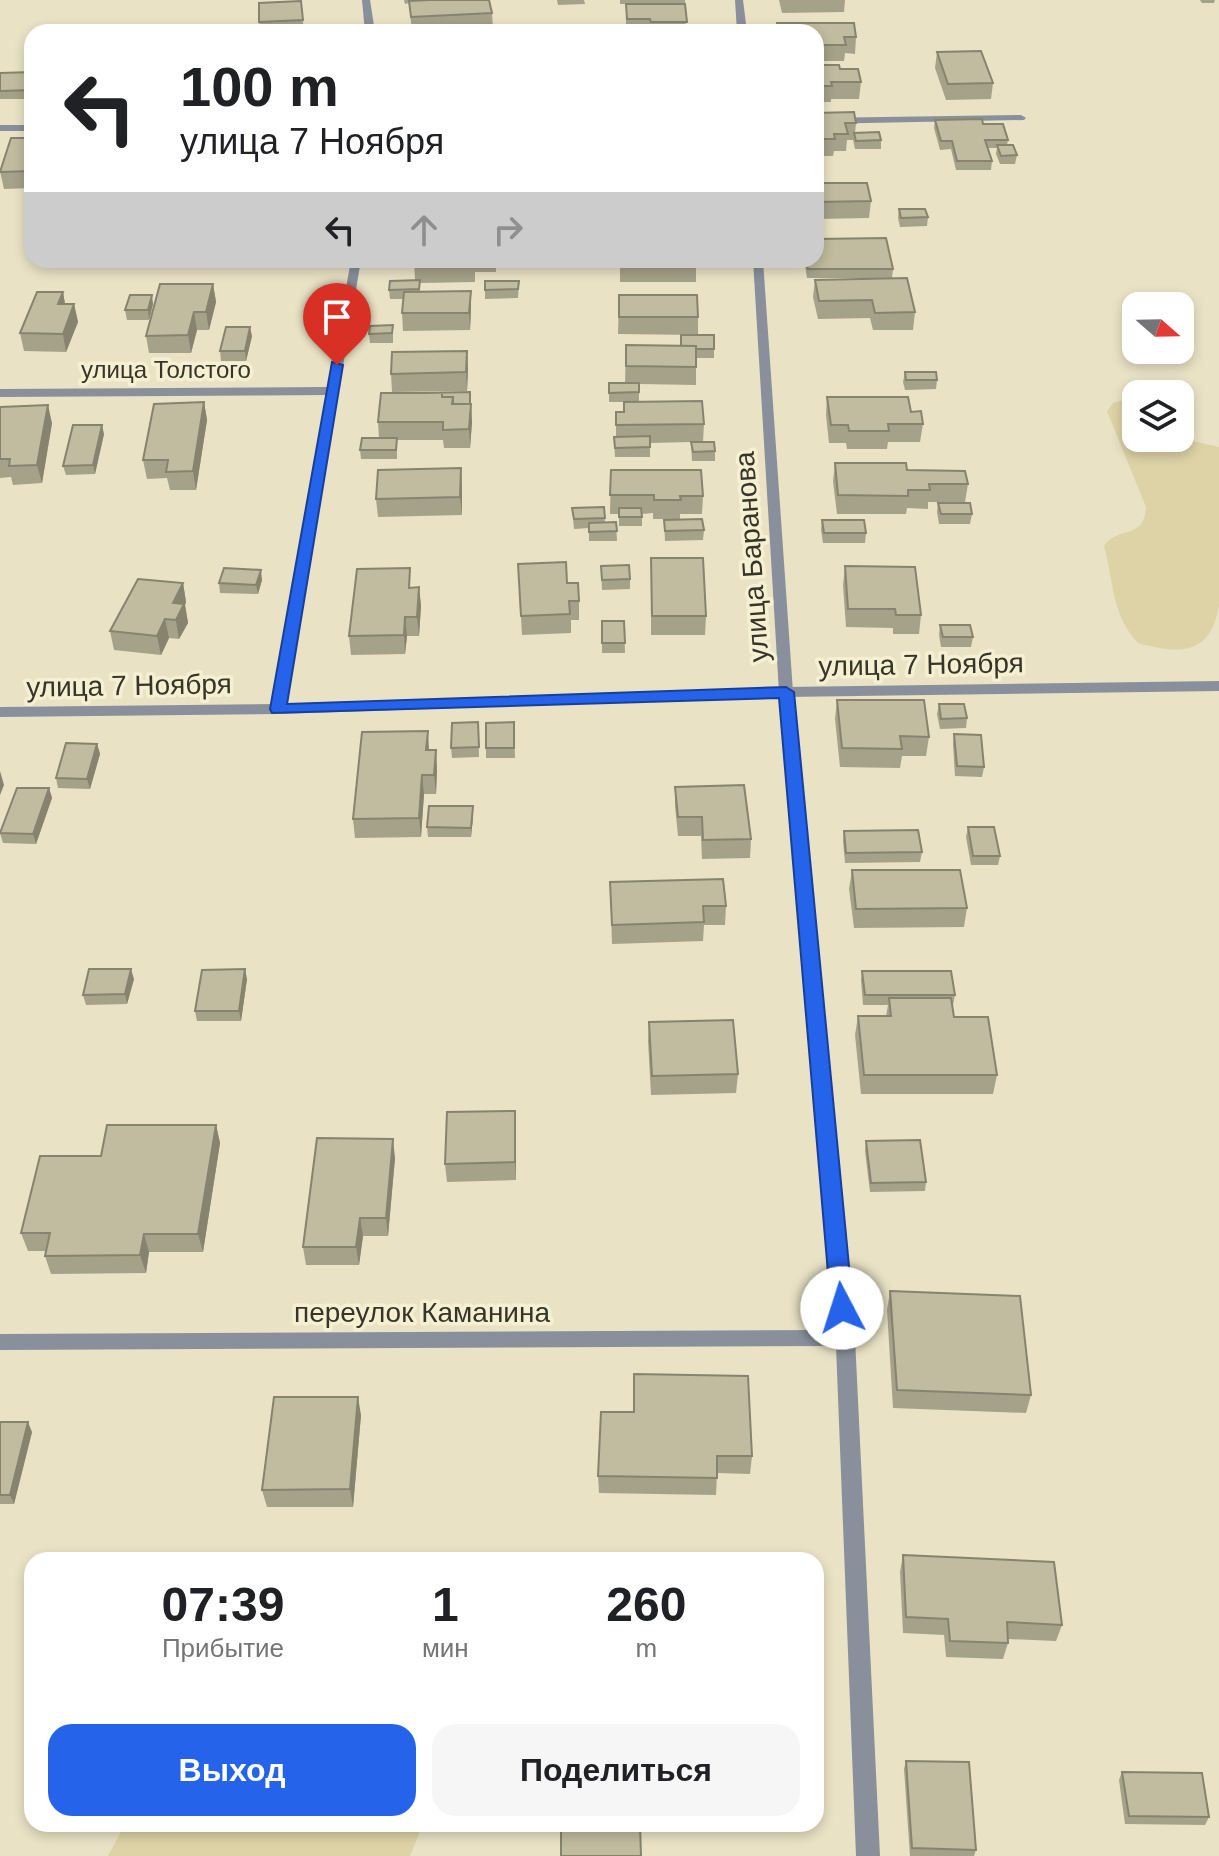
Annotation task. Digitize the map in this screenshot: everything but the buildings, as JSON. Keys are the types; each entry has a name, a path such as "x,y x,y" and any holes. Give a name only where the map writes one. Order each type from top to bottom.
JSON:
{"street":[{"path":"366,0 369,24"},
{"path":"739,0 741,24"},
{"path":"824,121 1021,118"},
{"path":"0,128 24,128"},
{"path":"278,709 355,268"},
{"name":"улица Баранова","path":"759,268 786,692 845,1338 868,1856"},
{"name":"улица Толстого","path":"0,393 332,391"},
{"name":"улица 7 Ноября","path":"0,712 278,709 786,692 1219,686"},
{"name":"переулок Каманина","path":"0,1342 845,1338"}],"shaded area":[{"path":"1122,401 1122,448 1107,411 1113,403"},
{"path":"1194,441 1219,447 1219,605 1209,634 1192,647 1168,649 1138,643 1118,609 1104,546 1116,536 1136,529 1144,518 1146,507 1124,452 1194,452"},
{"path":"121,1832 420,1832 410,1856 108,1856"}],"route":[{"path":"337,365 278,709 786,692 842,1308"}]}
